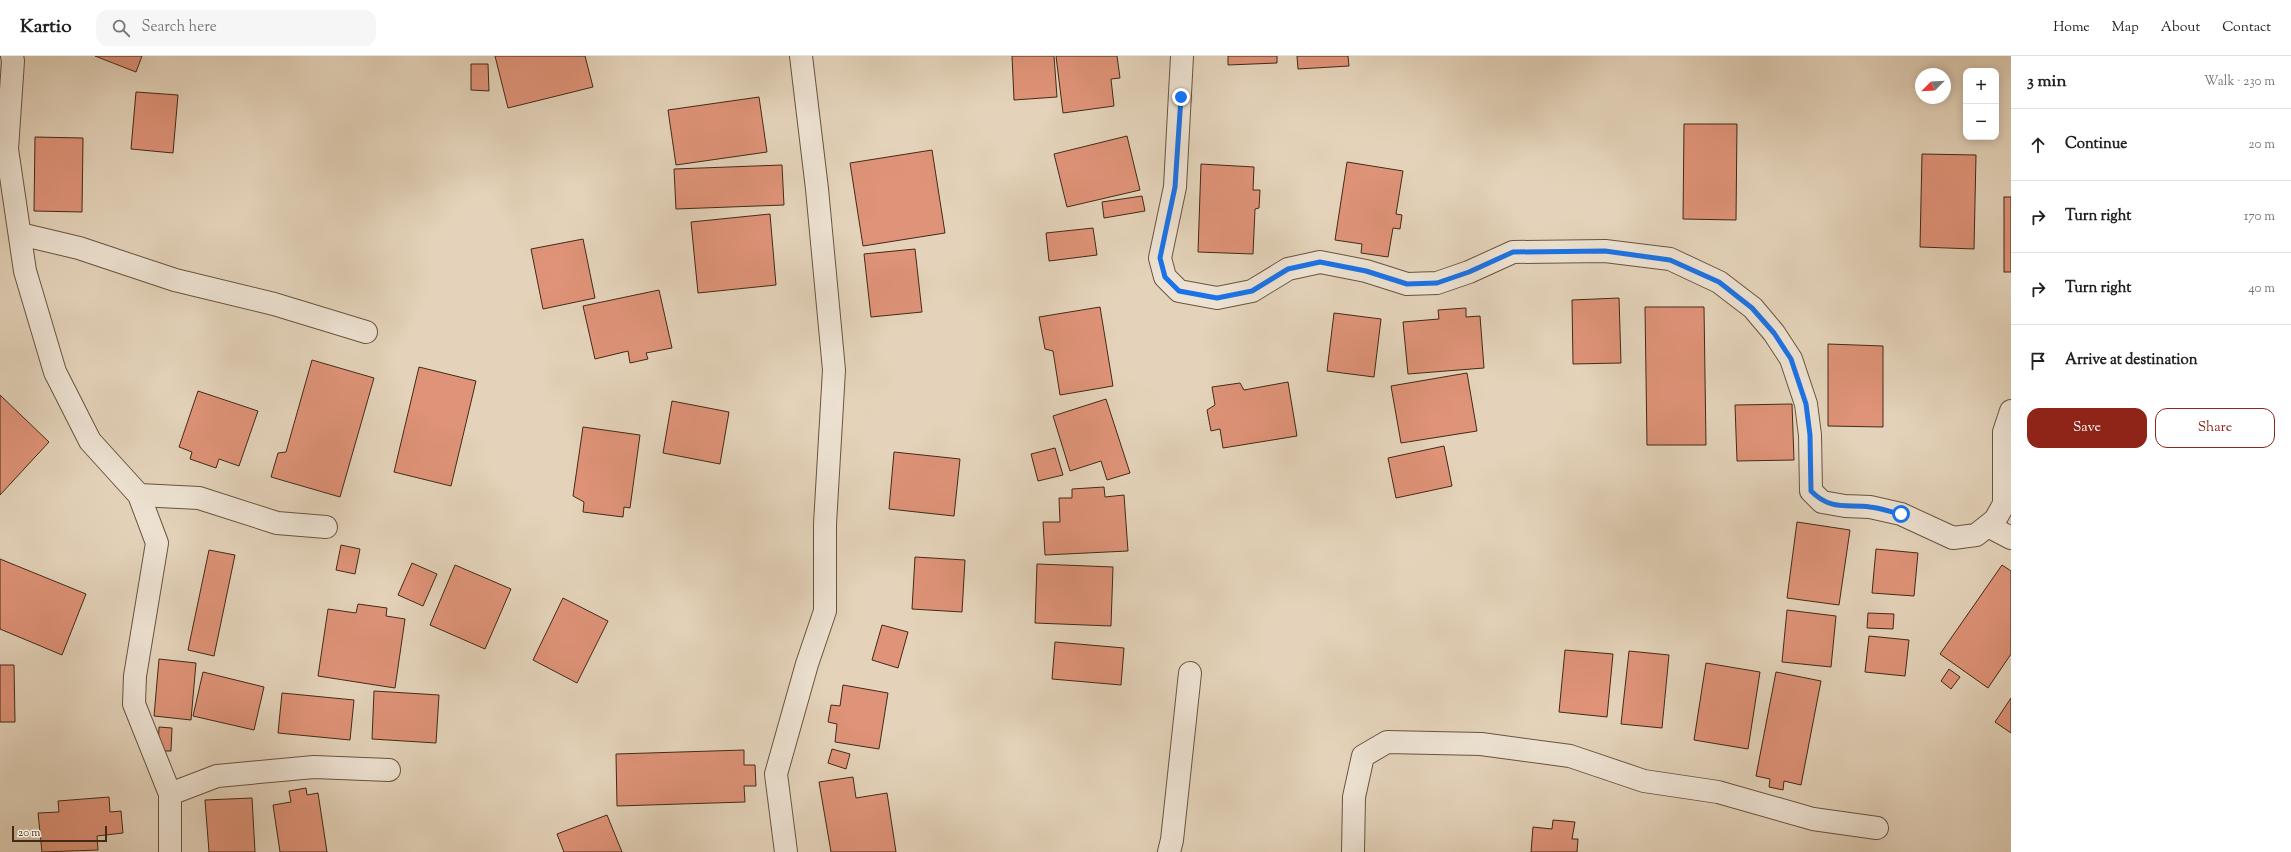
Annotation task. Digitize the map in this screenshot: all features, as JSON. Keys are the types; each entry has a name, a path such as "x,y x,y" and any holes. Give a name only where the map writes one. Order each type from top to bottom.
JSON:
{"street":[{"path":"12,56 13,61 7,149 24,271 55,372 90,441 139,495 156,543 135,676 134,704 170,794 170,852"},
{"path":"786,852 776,774 807,664 825,611 825,524 834,370 817,189 801,56"},
{"path":"1182,56 1175,187 1160,258 1165,277 1179,291 1217,298 1252,291 1288,269 1320,262 1366,271 1407,284 1437,283 1469,272 1513,252 1605,251 1670,260 1719,282 1752,308 1774,333 1791,359 1806,404 1810,435 1811,491 1822,502 1846,506 1870,507 1901,514 1953,538 1976,535 1995,520 2004,504 2004,432 2011,411"},
{"path":"20,234 78,248 176,280 274,304 366,332"},
{"path":"139,495 199,498 277,523 326,527"},
{"path":"1988,526 2011,538"},
{"path":"1169,852 1172,840 1190,673"},
{"path":"1353,852 1354,797 1363,756 1387,742 1481,744 1570,756 1644,781 1718,792 1813,819 1877,828"},
{"path":"170,794 217,776 314,767 389,770"}],"building":[{"path":"95,56 142,56 136,72"},
{"path":"495,56 585,56 593,87 508,108"},
{"path":"1012,56 1054,56 1057,97 1014,100"},
{"path":"1056,56 1117,56 1120,78 1111,79 1114,106 1063,113"},
{"path":"1228,56 1277,56 1277,63 1228,65"},
{"path":"1297,56 1348,56 1349,66 1298,69"},
{"path":"471,64 488,64 489,91 471,90"},
{"path":"136,92 178,95 173,153 131,149"},
{"path":"759,97 767,152 676,165 668,110"},
{"path":"1684,124 1737,124 1736,220 1683,219"},
{"path":"1127,136 1140,190 1067,207 1054,154"},
{"path":"35,137 83,138 82,212 34,211"},
{"path":"932,150 945,233 863,246 850,163"},
{"path":"1922,154 1976,155 1974,249 1920,247"},
{"path":"1347,162 1403,171 1396,214 1402,215 1400,229 1393,228 1388,257 1361,253 1362,244 1335,240"},
{"path":"1201,164 1254,167 1253,190 1260,190 1259,208 1255,209 1253,254 1198,252"},
{"path":"782,165 784,205 676,209 674,169"},
{"path":"1142,196 1145,211 1104,218 1102,202"},
{"path":"2004,197 2011,197 2011,272 2004,272"},
{"path":"770,214 776,285 698,293 691,222"},
{"path":"1093,228 1097,255 1049,261 1046,233"},
{"path":"583,239 595,298 543,309 531,249"},
{"path":"915,249 922,312 871,317 864,254"},
{"path":"659,290 672,348 646,353 648,359 630,363 628,351 595,359 583,306"},
{"path":"1619,298 1621,363 1573,364 1572,300"},
{"path":"1100,307 1113,386 1060,395 1053,351 1045,349 1039,317"},
{"path":"1645,307 1704,307 1706,445 1647,445"},
{"path":"1466,308 1466,317 1480,316 1484,368 1408,374 1403,322 1439,319 1438,310"},
{"path":"1334,313 1381,319 1374,377 1327,371"},
{"path":"1828,344 1883,346 1883,427 1828,426"},
{"path":"312,360 374,378 340,497 271,477 278,453 286,452"},
{"path":"419,367 476,381 451,486 394,472"},
{"path":"1467,373 1477,431 1401,443 1391,386"},
{"path":"1288,382 1297,436 1223,448 1220,429 1211,431 1207,410 1215,405 1212,387 1240,383 1244,390"},
{"path":"198,391 258,411 239,466 219,459 216,468 190,459 192,452 179,447"},
{"path":"0,395 49,442 0,495"},
{"path":"1106,399 1130,473 1107,480 1101,461 1070,471 1053,416"},
{"path":"672,401 729,412 720,464 663,453"},
{"path":"1792,404 1794,460 1737,461 1735,405"},
{"path":"583,427 640,435 630,508 624,507 623,517 583,512 584,502 573,496"},
{"path":"1444,446 1452,486 1396,498 1388,458"},
{"path":"1055,448 1063,475 1038,481 1031,454"},
{"path":"894,452 960,459 954,516 889,509"},
{"path":"1104,487 1105,497 1124,495 1128,551 1045,555 1043,522 1060,522 1059,498 1072,498 1072,489"},
{"path":"1797,522 1850,530 1839,605 1787,598"},
{"path":"341,545 360,549 355,574 336,570"},
{"path":"1876,549 1918,553 1914,596 1872,593"},
{"path":"209,550 235,555 214,656 188,650"},
{"path":"915,557 965,560 962,612 912,609"},
{"path":"0,559 86,594 62,655 0,629"},
{"path":"412,563 437,574 423,606 398,595"},
{"path":"1037,564 1113,567 1111,626 1035,623"},
{"path":"455,565 511,589 485,649 430,625"},
{"path":"2002,565 2011,571 2011,654 1988,688 1940,654"},
{"path":"563,598 608,621 577,683 533,660"},
{"path":"358,604 387,608 386,616 405,619 395,688 318,676 328,609 356,613"},
{"path":"1787,610 1836,616 1831,667 1782,662"},
{"path":"1868,613 1894,614 1893,629 1867,628"},
{"path":"882,625 908,632 898,668 872,660"},
{"path":"1869,636 1909,640 1905,676 1865,672"},
{"path":"1055,642 1124,648 1121,685 1052,679"},
{"path":"1565,650 1613,654 1607,717 1559,712"},
{"path":"1629,651 1669,655 1662,728 1621,724"},
{"path":"159,659 196,663 191,720 154,716"},
{"path":"1706,663 1760,672 1748,749 1694,740"},
{"path":"0,665 14,665 15,722 0,722"},
{"path":"1949,669 1960,677 1951,689 1941,681"},
{"path":"203,672 264,687 254,730 193,716"},
{"path":"1776,672 1821,681 1801,785 1784,781 1783,790 1769,787 1770,779 1756,776"},
{"path":"843,685 888,693 879,749 835,742 837,724 828,722 831,705 840,706"},
{"path":"374,691 439,695 436,743 372,739"},
{"path":"282,693 354,700 350,740 278,733"},
{"path":"2011,698 2011,733 1995,722"},
{"path":"159,727 172,728 171,751 158,751"},
{"path":"832,749 850,754 846,769 828,763"},
{"path":"744,750 744,765 755,765 756,786 744,786 745,802 617,806 616,754"},
{"path":"853,777 856,798 887,793 896,852 831,852 819,782"},
{"path":"306,788 307,795 318,793 327,852 280,852 273,805 291,802 289,791"},
{"path":"109,797 110,812 121,811 123,833 97,836 98,850 42,852 38,813 59,812 58,801"},
{"path":"252,798 255,852 209,852 205,800"},
{"path":"607,815 622,852 564,852 557,834"},
{"path":"1553,820 1575,822 1572,839 1578,839 1577,852 1531,852 1533,827 1552,829"}],"route":[{"path":"1181,97 1175,187 1160,258 1165,277 1179,291 1217,298 1252,291 1288,269 1320,262 1366,271 1407,284 1437,283 1469,272 1513,252 1605,251 1670,260 1719,282 1752,308 1774,333 1791,359 1806,404 1812,469 1811,491 1822,502 1846,506 1870,507 1901,514"}]}
